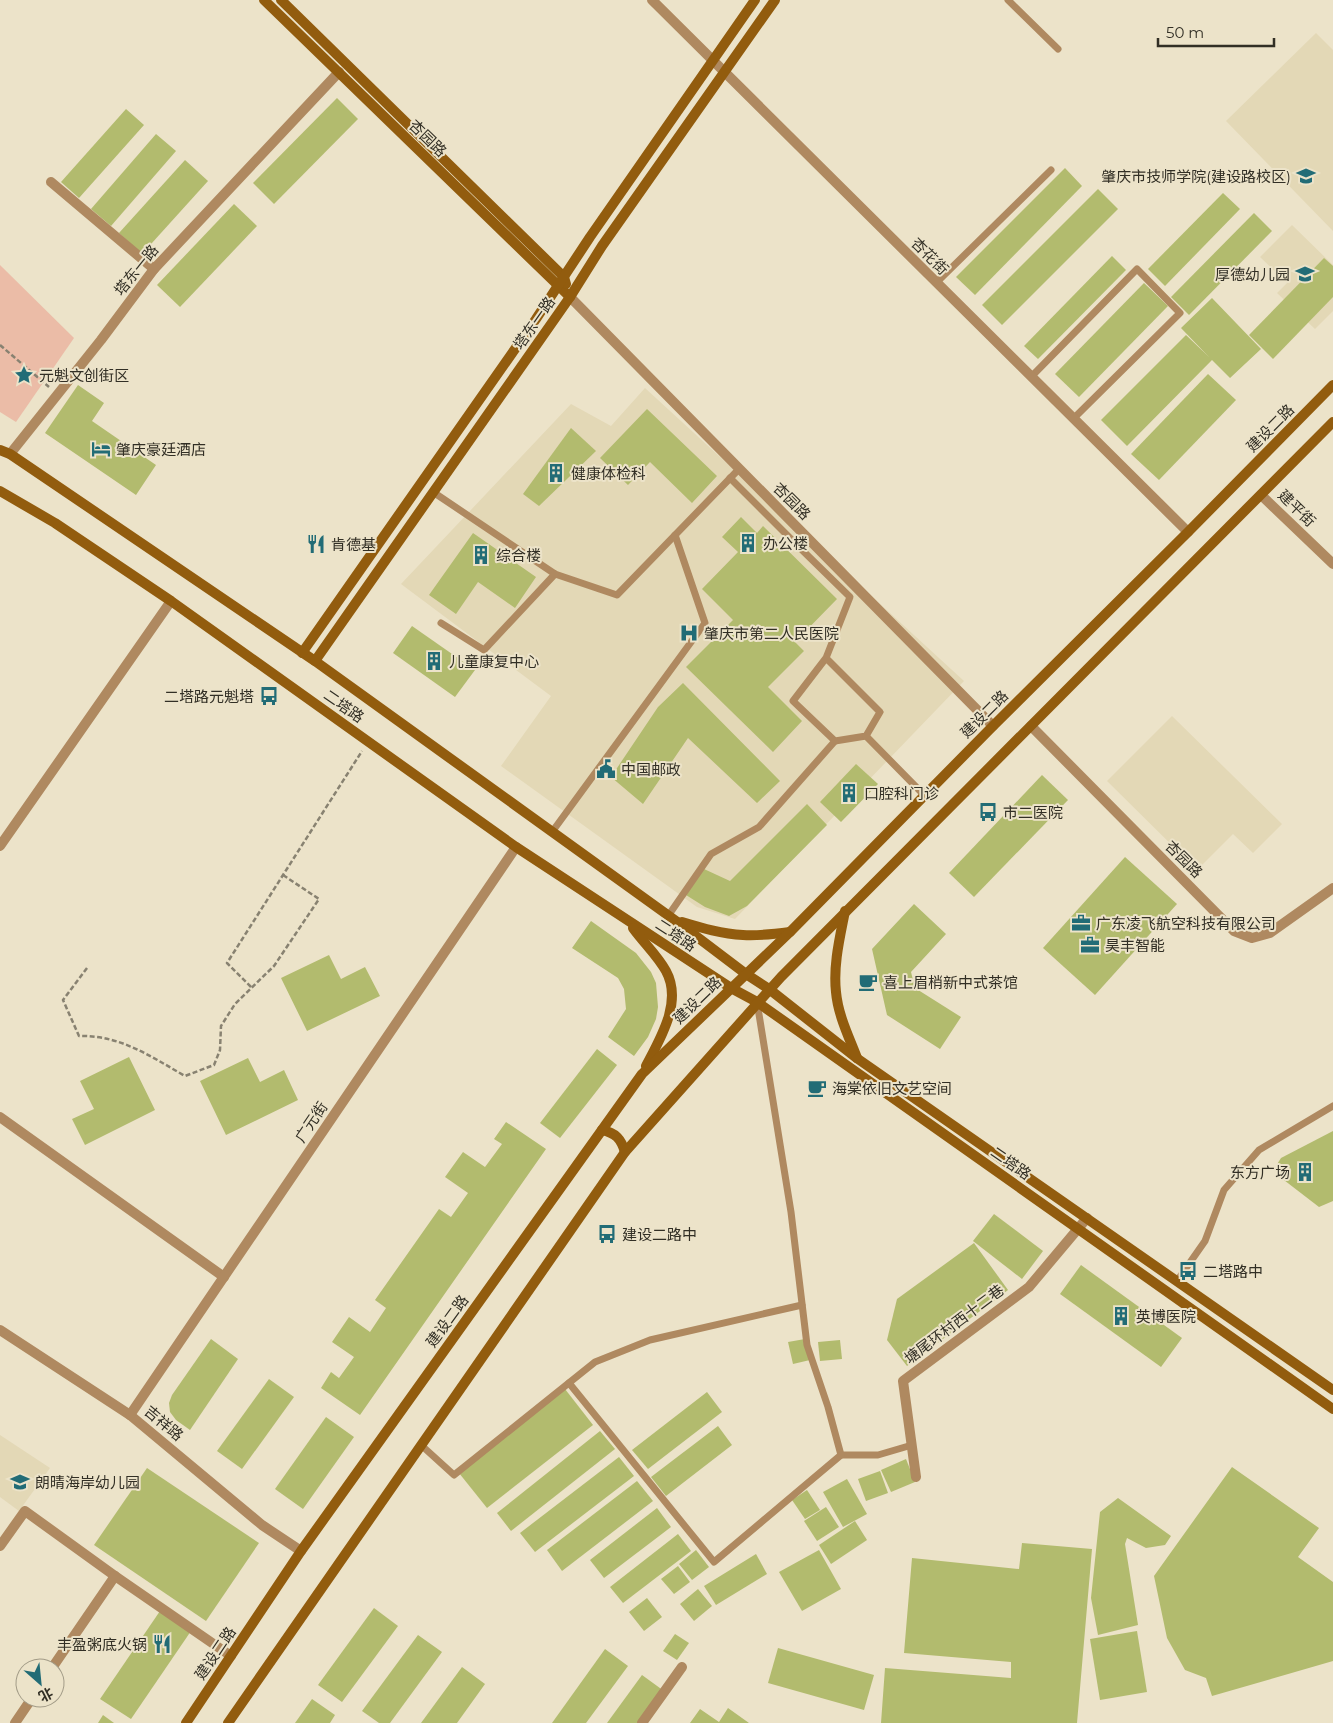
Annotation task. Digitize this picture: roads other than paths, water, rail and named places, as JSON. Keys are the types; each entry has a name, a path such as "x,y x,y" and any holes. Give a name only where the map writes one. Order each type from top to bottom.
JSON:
{"main road":[{"name":"杏园路","path":"264,0 561,282"},
{"name":"杏园路","path":"281,0 561,282 570,297"},
{"name":"塔东一路","path":"302,653 755,0"},
{"name":"塔东一路","path":"315,662 570,297 602,246 775,0"},
{"name":"建设二路","path":"186,1723 301,1551 642,1074 790,932 1333,385"},
{"path":"228,1723 625,1152 769,989 1333,422"},
{"name":"二塔路","path":"0,450 10,454 315,662 672,918 769,989 858,1059 1333,1390"},
{"name":"二塔路","path":"0,491 55,522 170,601 516,847 731,988 757,1002 1333,1409"},
{"path":"845,911 837,954 836,992 844,1025 858,1059"},
{"path":"672,918 720,932 742,935 790,932"},
{"path":"628,921 667,972 672,992 670,1014 642,1074"},
{"path":"602,1130 611,1132 622,1140 625,1152"}],"street":[{"name":"杏花街","path":"652,0 1188,532"},
{"name":"塔东一路","path":"10,454 101,340 154,269 339,72"},
{"path":"51,182 154,269"},
{"name":"杏园路","path":"570,297 993,726"},
{"name":"建平街","path":"1261,495 1333,564"},
{"path":"0,846 170,601"},
{"name":"杏园路","path":"1032,726 1234,931 1252,938 1270,934 1333,888"},
{"name":"广元街","path":"130,1414 516,847"},
{"path":"0,1117 224,1277"},
{"name":"塘尾环村西十二巷","path":"916,1477 903,1381 1029,1287 1087,1218"},
{"name":"吉祥路","path":"0,1330 130,1414 262,1524 301,1551"},
{"path":"0,1546 25,1511 231,1656"},
{"path":"59,1658 115,1576"},
{"path":"642,1723 682,1668"},
{"path":"15,1723 25,1708"}],"lane":[{"path":"1008,0 1058,49"},
{"path":"936,283 1051,170"},
{"path":"1031,377 1137,269 1180,313 1073,419"},
{"path":"433,492 556,574 617,595 739,469"},
{"path":"730,478 850,597 826,658 793,700 835,741"},
{"path":"552,832 705,623 675,535"},
{"path":"800,548 809,540"},
{"path":"441,623 484,650 556,574"},
{"path":"826,658 880,712 866,736"},
{"path":"672,918 711,854 759,827 835,741 866,736"},
{"path":"866,736 924,795"},
{"path":"757,1002 791,1212 807,1345 828,1407 841,1455"},
{"path":"1177,1281 1205,1241 1224,1190 1259,1150 1333,1106"},
{"path":"422,1444 454,1475 595,1362 650,1340 802,1305"},
{"path":"569,1383 714,1562 841,1455 878,1455 912,1445"}],"place":[{"name":"肇庆市技师学院(建设路校区)","path":"1306,176"},
{"name":"厚德幼儿园","path":"1305,274"},
{"name":"元魁文创街区","path":"24,375"},
{"name":"肇庆豪廷酒店","path":"101,449"},
{"name":"健康体检科","path":"556,473"},
{"name":"办公楼","path":"748,543"},
{"name":"肯德基","path":"316,544"},
{"name":"综合楼","path":"481,555"},
{"name":"肇庆市第二人民医院","path":"689,633"},
{"name":"儿童康复中心","path":"434,661"},
{"name":"二塔路元魁塔","path":"269,696"},
{"name":"中国邮政","path":"606,769"},
{"name":"口腔科门诊","path":"849,793"},
{"name":"市二医院","path":"988,812"},
{"name":"广东凌飞航空科技有限公司","path":"1081,923"},
{"name":"昊丰智能","path":"1090,945"},
{"name":"喜上眉梢新中式茶馆","path":"868,982"},
{"name":"海棠依旧文艺空间","path":"817,1088"},
{"name":"东方广场","path":"1305,1172"},
{"name":"建设二路中","path":"607,1234"},
{"name":"二塔路中","path":"1188,1271"},
{"name":"英博医院","path":"1121,1316"},
{"name":"朗晴海岸幼儿园","path":"20,1482"},
{"name":"丰盈粥底火锅","path":"162,1644"}]}
